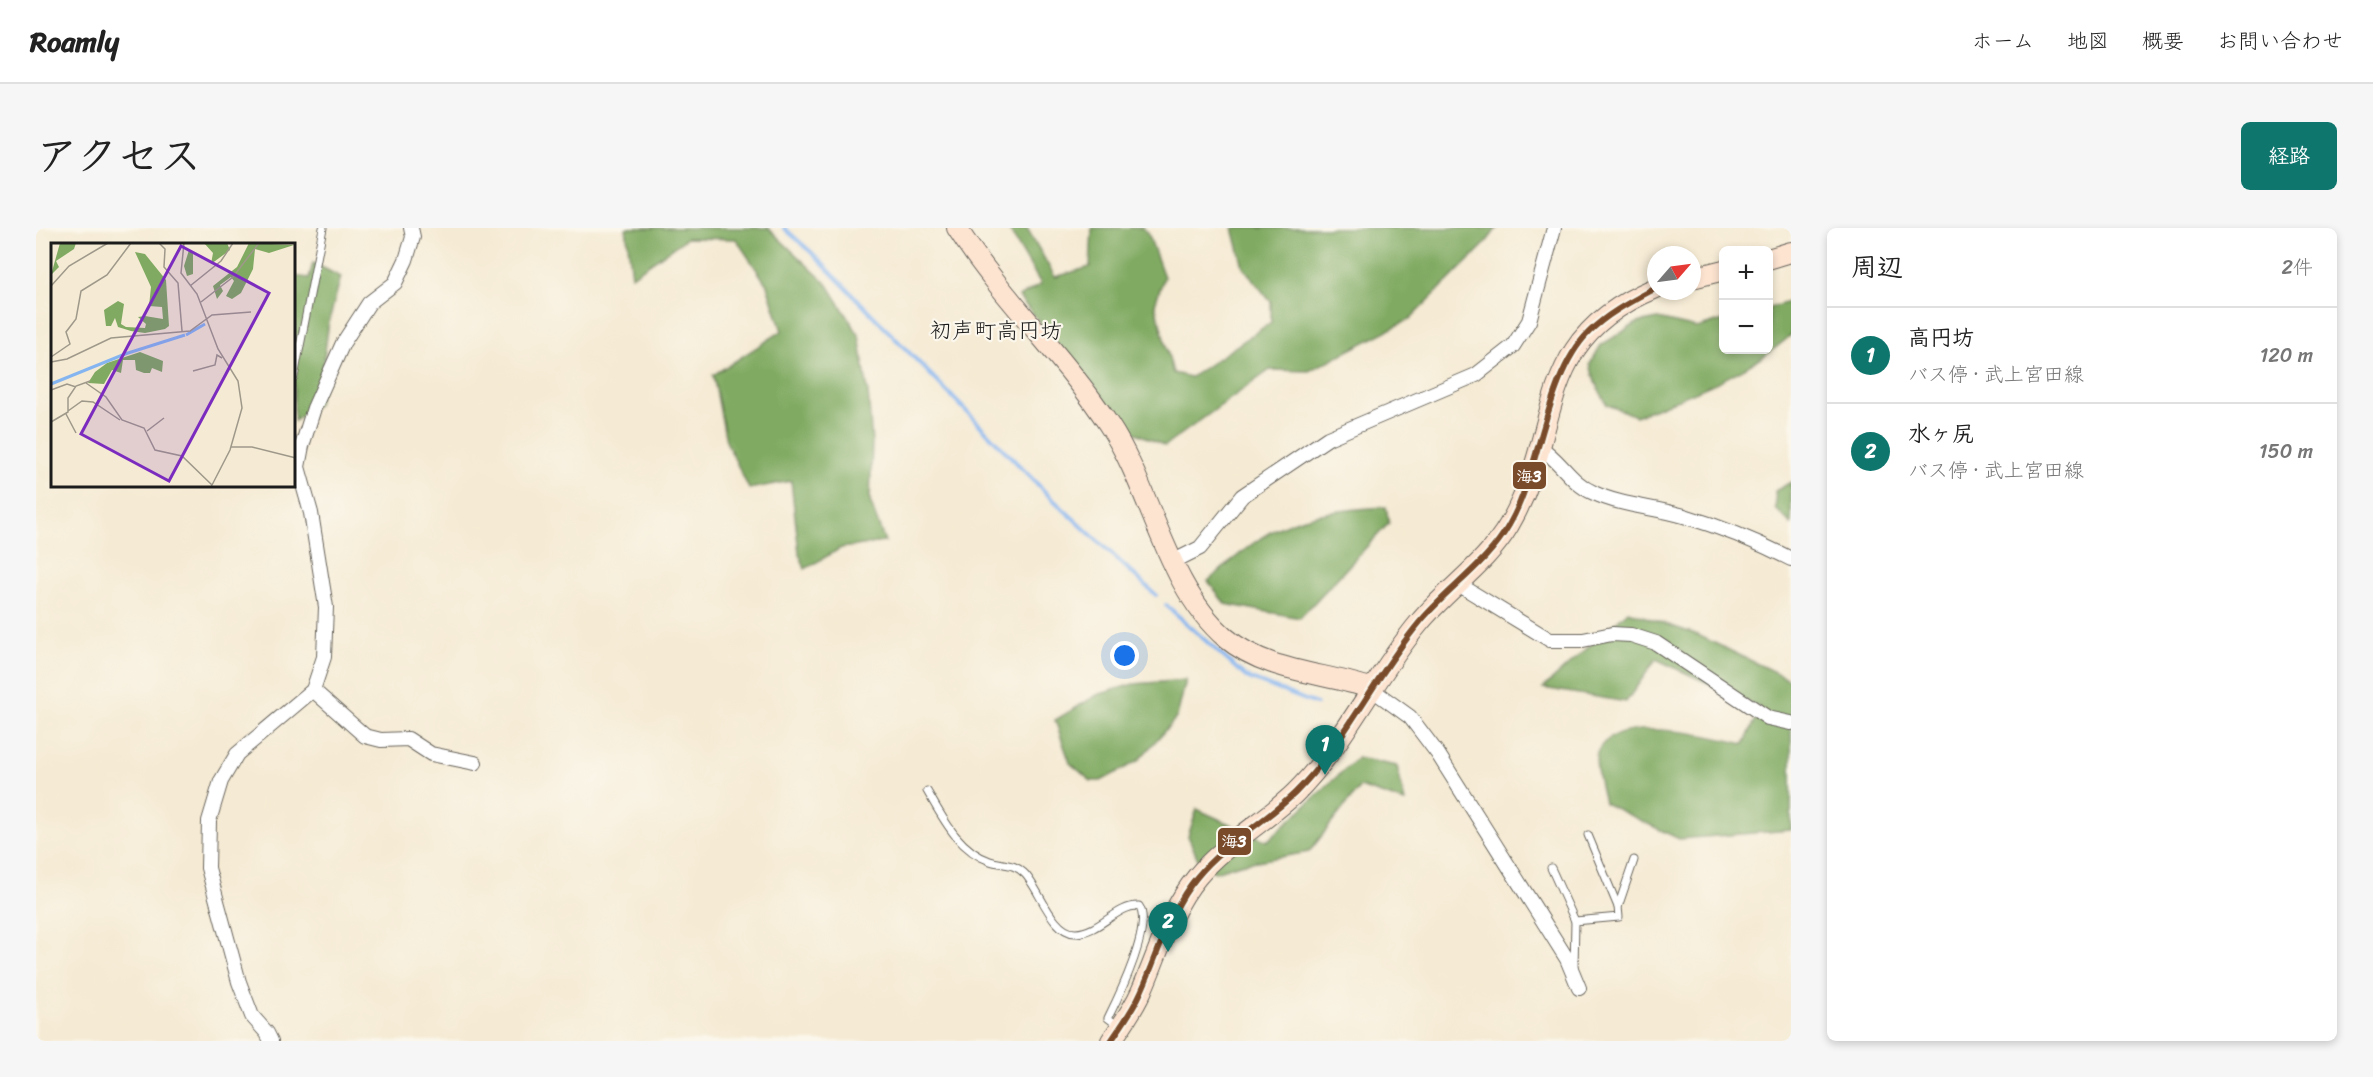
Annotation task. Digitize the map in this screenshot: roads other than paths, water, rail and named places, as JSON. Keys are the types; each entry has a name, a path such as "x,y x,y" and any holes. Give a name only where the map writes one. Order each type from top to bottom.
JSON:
{"main road":[{"path":"957,228 988,272 1088,393 1111,428 1192,601 1207,620 1236,645 1283,667 1371,688"},
{"path":"1773,257 1791,252"},
{"path":"1701,276 1719,271"},
{"path":"1116,1034 1140,995 1166,929 1188,889 1221,851 1277,809 1308,779 1334,746 1371,688 1418,623 1458,584 1508,527 1523,496 1554,391 1579,343 1620,304 1647,292"}],"street":[{"path":"271,1041 252,1016 239,982 208,868 209,821 221,781 237,754 313,690 324,657 326,607 311,513 296,459 314,408 343,343 369,303 395,283 406,260 412,237 411,228"},
{"path":"1174,561 1200,548 1242,496 1328,438 1476,375 1513,346 1529,321 1554,228"},
{"path":"1538,446 1553,454 1568,476 1591,493 1720,527 1791,559"},
{"path":"1458,584 1551,640 1583,640 1612,634 1631,635 1656,643 1768,718 1791,723"},
{"path":"1371,688 1410,717 1438,754 1567,958 1577,982"},
{"path":"313,690 365,736 400,741 408,739 431,754 475,763"}],"lane":[{"path":"296,367 323,228"},
{"path":"927,791 955,838 990,861 1010,864 1024,872 1060,927 1075,934 1095,929 1131,906 1138,906 1144,921 1124,986 1108,1018 1116,1034"},
{"path":"1575,921 1619,917 1618,907 1588,835"},
{"path":"1618,907 1634,860"},
{"path":"1551,868 1575,921 1577,982"}],"waterway":[{"path":"784,228 811,252 1047,494 1156,595"},
{"path":"1166,605 1246,677 1316,704"}],"place":[{"name":"高円坊","path":"1325,775"},
{"name":"水ヶ尻","path":"1168,952"}],"district":[{"name":"初声町高円坊","path":"996,330"}]}
